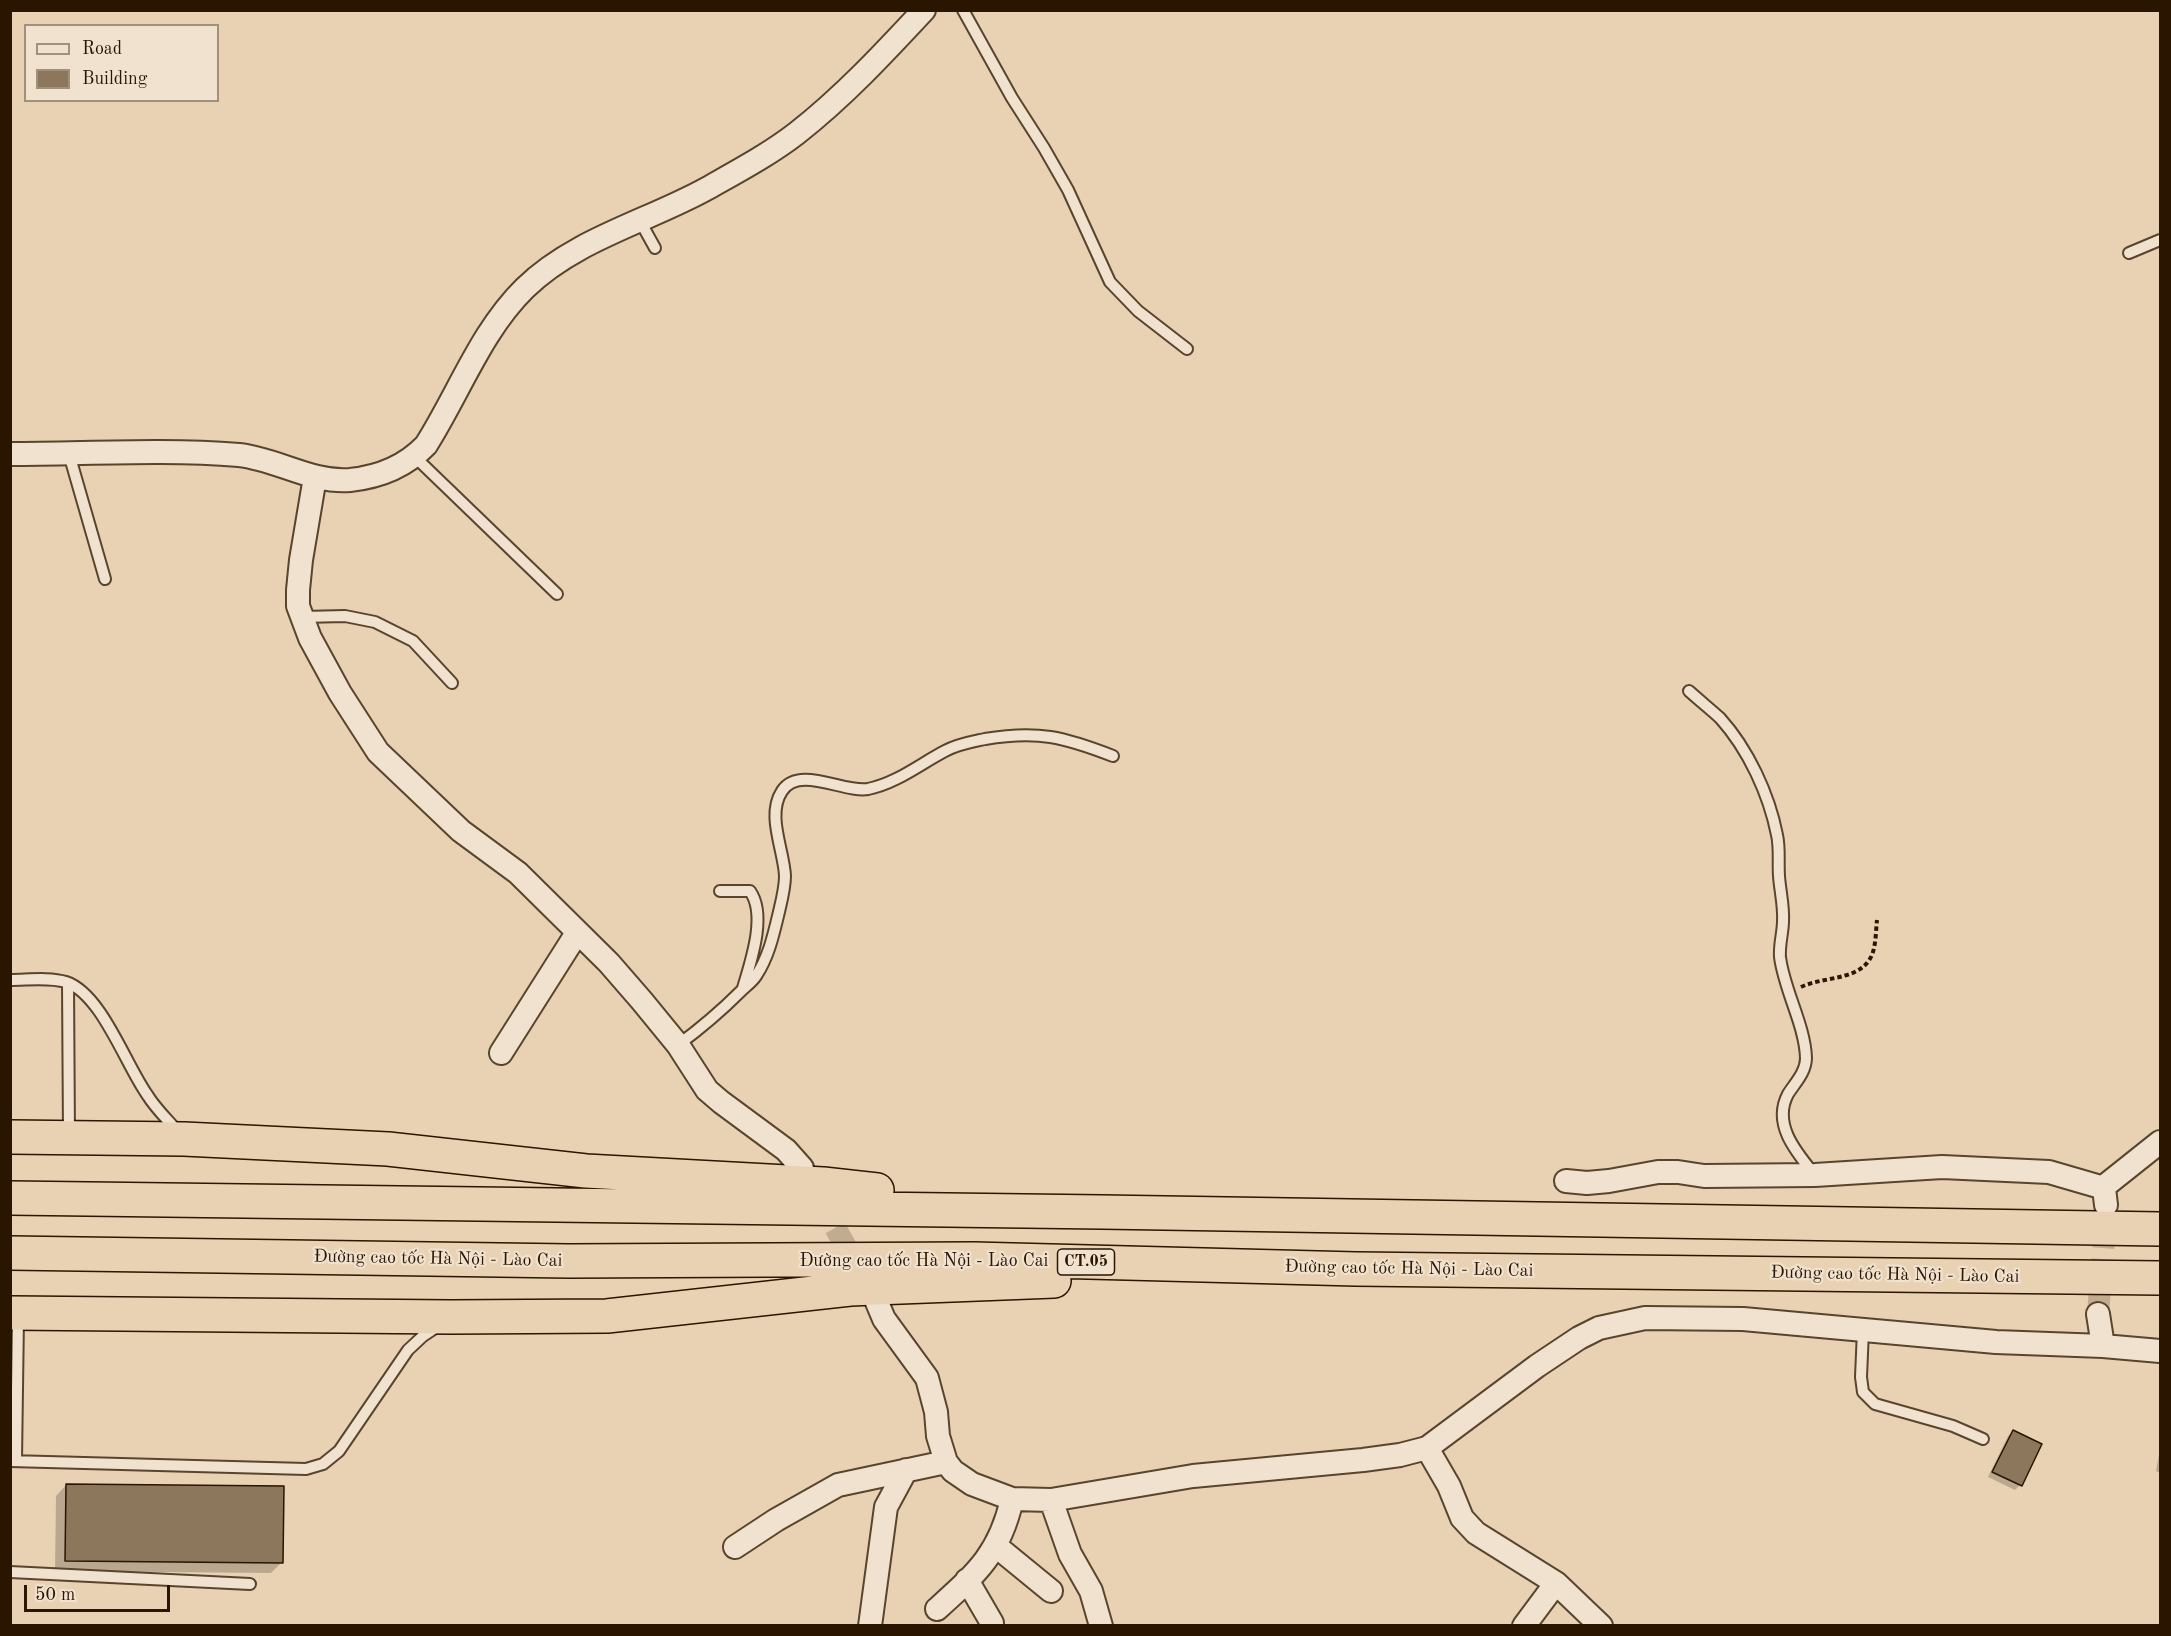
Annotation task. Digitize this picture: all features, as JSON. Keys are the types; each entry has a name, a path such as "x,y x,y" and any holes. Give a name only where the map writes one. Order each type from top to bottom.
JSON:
{"highway":[{"path":"10,1137 184,1139 388,1149 586,1171 823,1184 1102,1212"},
{"path":"10,1198 2160,1229"},
{"name":"Đường cao tốc Hà Nội - Lào Cai","path":"10,1253 569,1261 974,1259 1356,1269 2160,1278"},
{"path":"14,1313 607,1316 850,1289 1356,1269"}],"street":[{"path":"10,454 187,452 241,456 267,460 315,477 347,480 365,478 393,469 415,457 426,445 492,330 526,287 567,257 705,190 795,134 839,97 924,10"},
{"path":"315,477 298,590 298,606 310,638 340,693 378,752 461,831 518,873 609,963 678,1045 707,1090 786,1150 802,1168"},
{"path":"501,1053 577,933"},
{"path":"1566,1181 1610,1181 1658,1172 1713,1176 1815,1175 1942,1167 2049,1172 2105,1197 2160,1142"},
{"path":"876,1300 884,1319 927,1378 936,1412 938,1436 946,1462 953,1471 972,1484 1012,1499 1051,1500 1193,1476 1363,1460 1400,1455 1428,1448 1537,1366 1579,1338 1599,1328 1645,1318 1743,1319 1996,1342 2103,1346 2160,1351"},
{"path":"2098,1314 2103,1346"},
{"path":"1428,1448 1449,1486 1462,1518 1476,1533 1556,1583 1601,1626"},
{"path":"735,1547 776,1520 838,1485 946,1462"},
{"path":"870,1626 886,1507 906,1470"},
{"path":"937,1609 984,1565 996,1546 1006,1523 1012,1499"},
{"path":"1051,1500 1070,1554 1091,1591 1101,1626"},
{"path":"996,1546 1051,1591"},
{"path":"968,1580 992,1623"},
{"path":"1524,1626 1556,1583"}],"lane":[{"path":"963,10 1012,98 1068,190 1110,282 1138,311 1187,349"},
{"path":"640,221 655,248"},
{"path":"2129,253 2160,240"},
{"path":"69,454 105,579"},
{"path":"415,457 557,594"},
{"path":"302,617 345,616 375,622 413,641 452,683"},
{"path":"1689,691 1720,719 1746,754 1772,813 1778,838 1782,897 1780,960 1796,1011 1806,1059 1803,1071 1788,1094 1783,1109 1783,1120 1791,1143 1815,1175"},
{"path":"678,1045 714,1018 755,977 764,961 772,940 785,876 776,819 777,801 787,785 797,781 814,780 865,789 893,781 962,743 1006,736 1046,735 1081,743 1113,756"},
{"path":"720,891 750,891 756,900 754,946 743,988"},
{"path":"10,980 56,980 68,983 84,994 99,1010 149,1098 184,1139"},
{"path":"68,983 69,1137"},
{"path":"14,1313 14,1461 306,1469 323,1464 339,1451 408,1350 423,1336 451,1317"},
{"path":"1863,1330 1861,1377 1863,1392 1875,1404 1953,1426 1983,1439"},
{"path":"10,1572 250,1584"}],"path":[{"path":"1790,994 1820,980 1856,973 1866,965 1874,950 1877,920"}],"building":[{"path":"2013,1430 2042,1444 2022,1486 1992,1472"},
{"path":"66,1484 284,1486 283,1563 65,1561"}],"tunnel":[{"path":"819,1199 859,1270"},
{"path":"2098,1314 2106,1214"}]}
